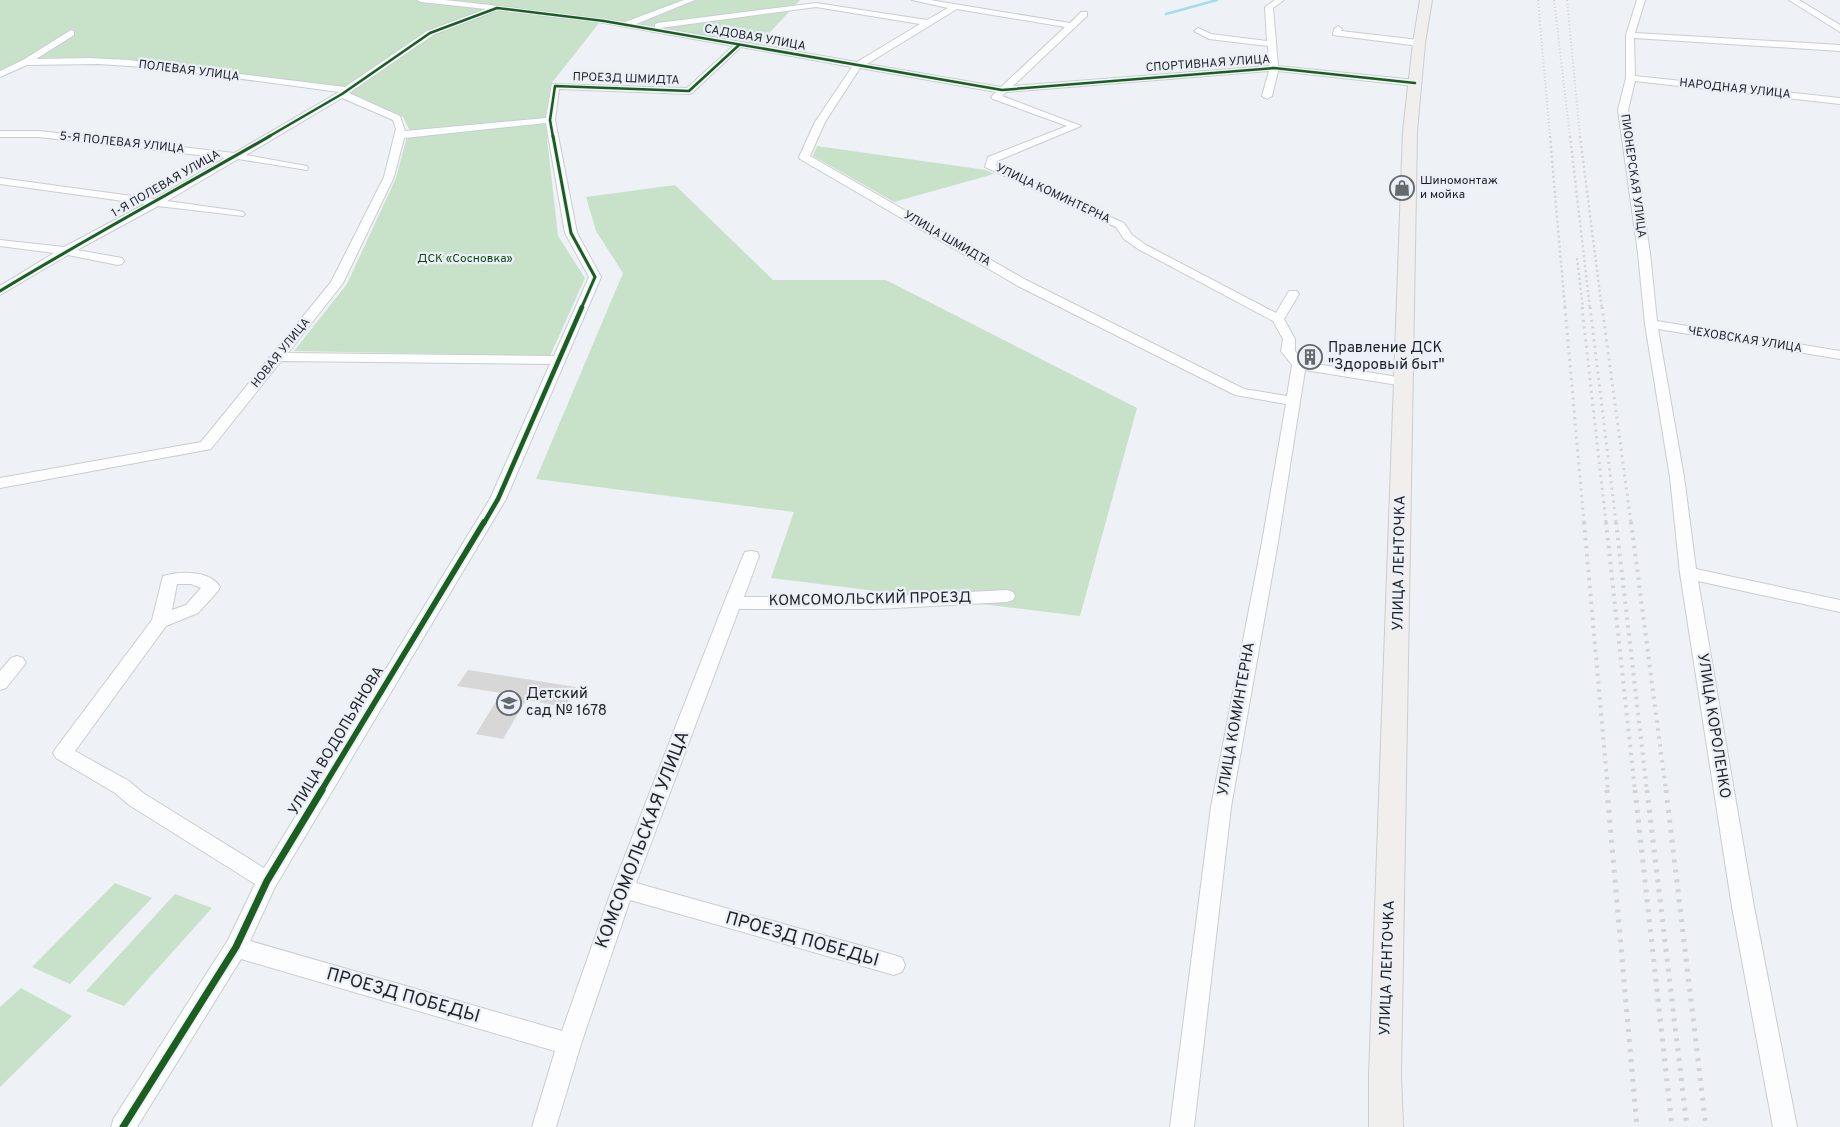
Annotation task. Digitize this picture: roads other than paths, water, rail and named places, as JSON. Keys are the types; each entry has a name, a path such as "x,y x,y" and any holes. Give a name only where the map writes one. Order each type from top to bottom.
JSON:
{"main road":[{"name":"УЛИЦА ЛЕНТОЧКА","path":"1386,1127 1385,1075 1410,131 1419,43 1426,0"}],"street":[{"name":"САДОВАЯ УЛИЦА","path":"421,0 500,8 626,25 1002,90"},
{"path":"626,25 691,0"},
{"path":"916,0 1072,26"},
{"path":"1267,96 1274,68 1269,7 1280,0"},
{"name":"ПИОНЕРСКАЯ УЛИЦА","path":"1641,0 1630,35 1631,78 1623,110 1644,253 1651,324"},
{"path":"1793,0 1840,29"},
{"name":"1-Я ПОЛЕВАЯ УЛИЦА","path":"0,291 66,251 159,201 342,94 370,73 430,34 464,19 522,3"},
{"path":"642,28 816,5 928,22"},
{"name":"УЛИЦА ШМИДТА","path":"955,7 857,66 820,122 804,156 1022,283 1240,392 1293,401"},
{"path":"1002,90 1084,14"},
{"path":"1338,29 1336,33 1419,43"},
{"path":"1198,31 1209,36 1273,44"},
{"path":"0,74 26,62 71,33"},
{"path":"1630,35 1840,48"},
{"name":"ПРОЕЗД ШМИДТА","path":"550,120 555,86 689,91 739,45"},
{"name":"ПОЛЕВАЯ УЛИЦА","path":"26,62 99,61 181,69 285,84 345,90 342,94"},
{"name":"СПОРТИВНАЯ УЛИЦА","path":"1002,90 1274,68 1416,83"},
{"name":"НАРОДНАЯ УЛИЦА","path":"1631,78 1840,101"},
{"name":"УЛИЦА КОМИНТЕРНА","path":"1002,90 996,97 1076,126 992,159 990,167 1120,225 1128,237 1142,246 1278,319"},
{"path":"342,94 397,118 401,129 400,135 550,120"},
{"name":"УЛИЦА ВОДОПЬЯНОВА","path":"123,1127 236,947 267,881 498,499 595,277 571,233 550,120"},
{"name":"5-Я ПОЛЕВАЯ УЛИЦА","path":"0,134 39,134 236,156 303,168"},
{"name":"НОВАЯ УЛИЦА","path":"0,483 206,446 337,283 389,177 400,135"},
{"path":"0,181 159,201 240,214"},
{"path":"0,243 66,251 118,261"},
{"path":"1293,294 1278,319 1289,339 1288,351 1299,365 1404,382"},
{"name":"ЧЕХОВСКАЯ УЛИЦА","path":"1651,324 1840,356"},
{"name":"УЛИЦА КОРОЛЕНКО","path":"1651,324 1677,477 1688,573 1743,907 1785,1127"},
{"path":"278,357 559,360"},
{"name":"УЛИЦА КОМИНТЕРНА","path":"1182,1127 1222,807 1270,542 1299,365"},
{"name":"КОМСОМОЛЬСКАЯ УЛИЦА","path":"544,1127 569,1044 623,889 751,556"},
{"path":"1688,573 1840,606"},
{"name":"КОМСОМОЛЬСКИЙ ПРОЕЗД","path":"732,603 876,603 1007,596"},
{"path":"160,622 64,753 122,787 136,798 267,881"},
{"path":"0,683 17,663"},
{"name":"ПРОЕЗД ПОБЕДЫ","path":"623,889 894,966"},
{"name":"ПРОЕЗД ПОБЕДЫ","path":"236,947 569,1044"}],"waterway":[{"path":"1166,14 1217,0"}],"railway":[{"path":"1538,0 1550,137"},
{"path":"1554,0 1570,137"},
{"path":"1567,0 1580,137"},
{"path":"1550,136 1565,309"},
{"path":"1570,136 1590,309"},
{"path":"1580,136 1602,309"},
{"path":"1577,258 1583,309"},
{"path":"1565,307 1584,523"},
{"path":"1582,307 1606,523"},
{"path":"1590,307 1616,523"},
{"path":"1602,307 1631,523"},
{"path":"1584,522 1608,791"},
{"path":"1606,522 1635,791"},
{"path":"1616,522 1647,791"},
{"path":"1631,522 1666,791"},
{"path":"1607,790 1637,1127"},
{"path":"1635,790 1672,1127"},
{"path":"1647,790 1687,1127"},
{"path":"1666,790 1706,1127"}],"place":[{"name":"Шиномонтаж и мойка","path":"1402,188"},
{"name":"Правление ДСК \"Здоровый быт\"","path":"1310,357"},
{"name":"Детский сад № 1678","path":"509,703"}],"park label":[{"name":"ДСК «Сосновка»","path":"465,259"}]}
